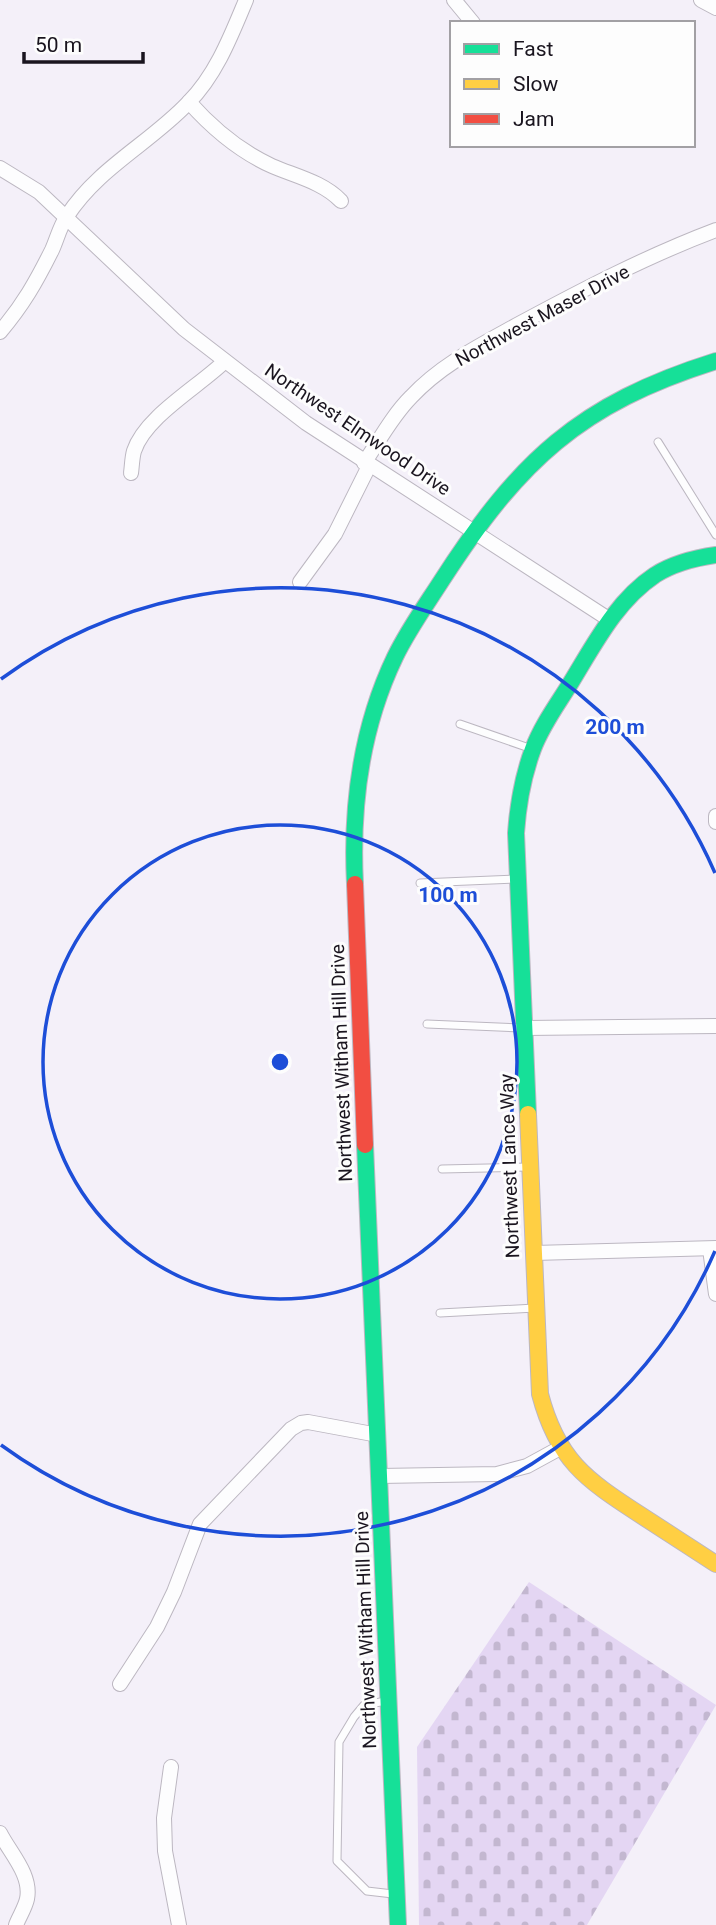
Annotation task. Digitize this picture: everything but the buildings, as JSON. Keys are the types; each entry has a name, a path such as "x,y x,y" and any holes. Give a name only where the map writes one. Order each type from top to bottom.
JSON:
{"street":[{"path":"0,332 31,292 66,217 93,183 189,102 214,67 246,0"},
{"path":"454,0 471,21"},
{"path":"701,0 716,8"},
{"path":"189,102 209,124 249,154 327,189 341,201"},
{"name":"Northwest Elmwood Drive","path":"0,168 39,192 184,329 306,423 610,620"},
{"name":"Northwest Maser Drive","path":"300,582 335,534 367,464 411,397 455,359 570,296 640,262 716,230"},
{"name":"Northwest Witham Hill Drive","path":"398,1925 353,847 354,811 365,740 379,696 396,656 412,628 472,532 523,470 581,421 649,383 716,361"},
{"path":"131,473 133,454 148,426 224,362"},
{"path":"610,620 634,592 667,568 698,557 716,555"},
{"name":"Northwest Lance Way","path":"610,620 543,726 524,776 518,810 540,1394 547,1419 560,1448 582,1475 716,1564"},
{"path":"716,816 716,822"},
{"path":"525,1028 716,1026"},
{"path":"534,1254 713,1249 716,1294"},
{"path":"120,1684 158,1627 200,1524 291,1429 308,1422 378,1435"},
{"path":"380,1476 426,1477 504,1473 527,1466 560,1448"},
{"path":"171,1767 164,1818 165,1851 178,1925"},
{"path":"0,1833 21,1868 26,1882 27,1898 16,1925"}],"lane":[{"path":"659,442 716,535"},
{"path":"460,724 533,750"},
{"path":"420,883 519,878"},
{"path":"427,1024 525,1028"},
{"path":"442,1169 531,1167"},
{"path":"440,1312 536,1308"},
{"path":"388,1700 364,1705 338,1742 337,1861 367,1891 397,1895"}],"green space":[{"path":"529,1582 716,1705 587,1925 419,1925 417,1747"}],"traffic: fast":[{"path":"355,884 357,797 366,739 374,711 383,684 406,637 470,538 526,470 556,442 589,418 668,378 716,361"},
{"path":"528,1114 516,833 529,759 550,715 617,611 641,586 662,571 716,555"},
{"path":"365,1145 398,1925"}],"traffic: slow":[{"path":"528,1114 540,1394 547,1416 565,1451 588,1478 716,1564"}],"traffic: jam":[{"path":"355,884 365,1145"}]}
